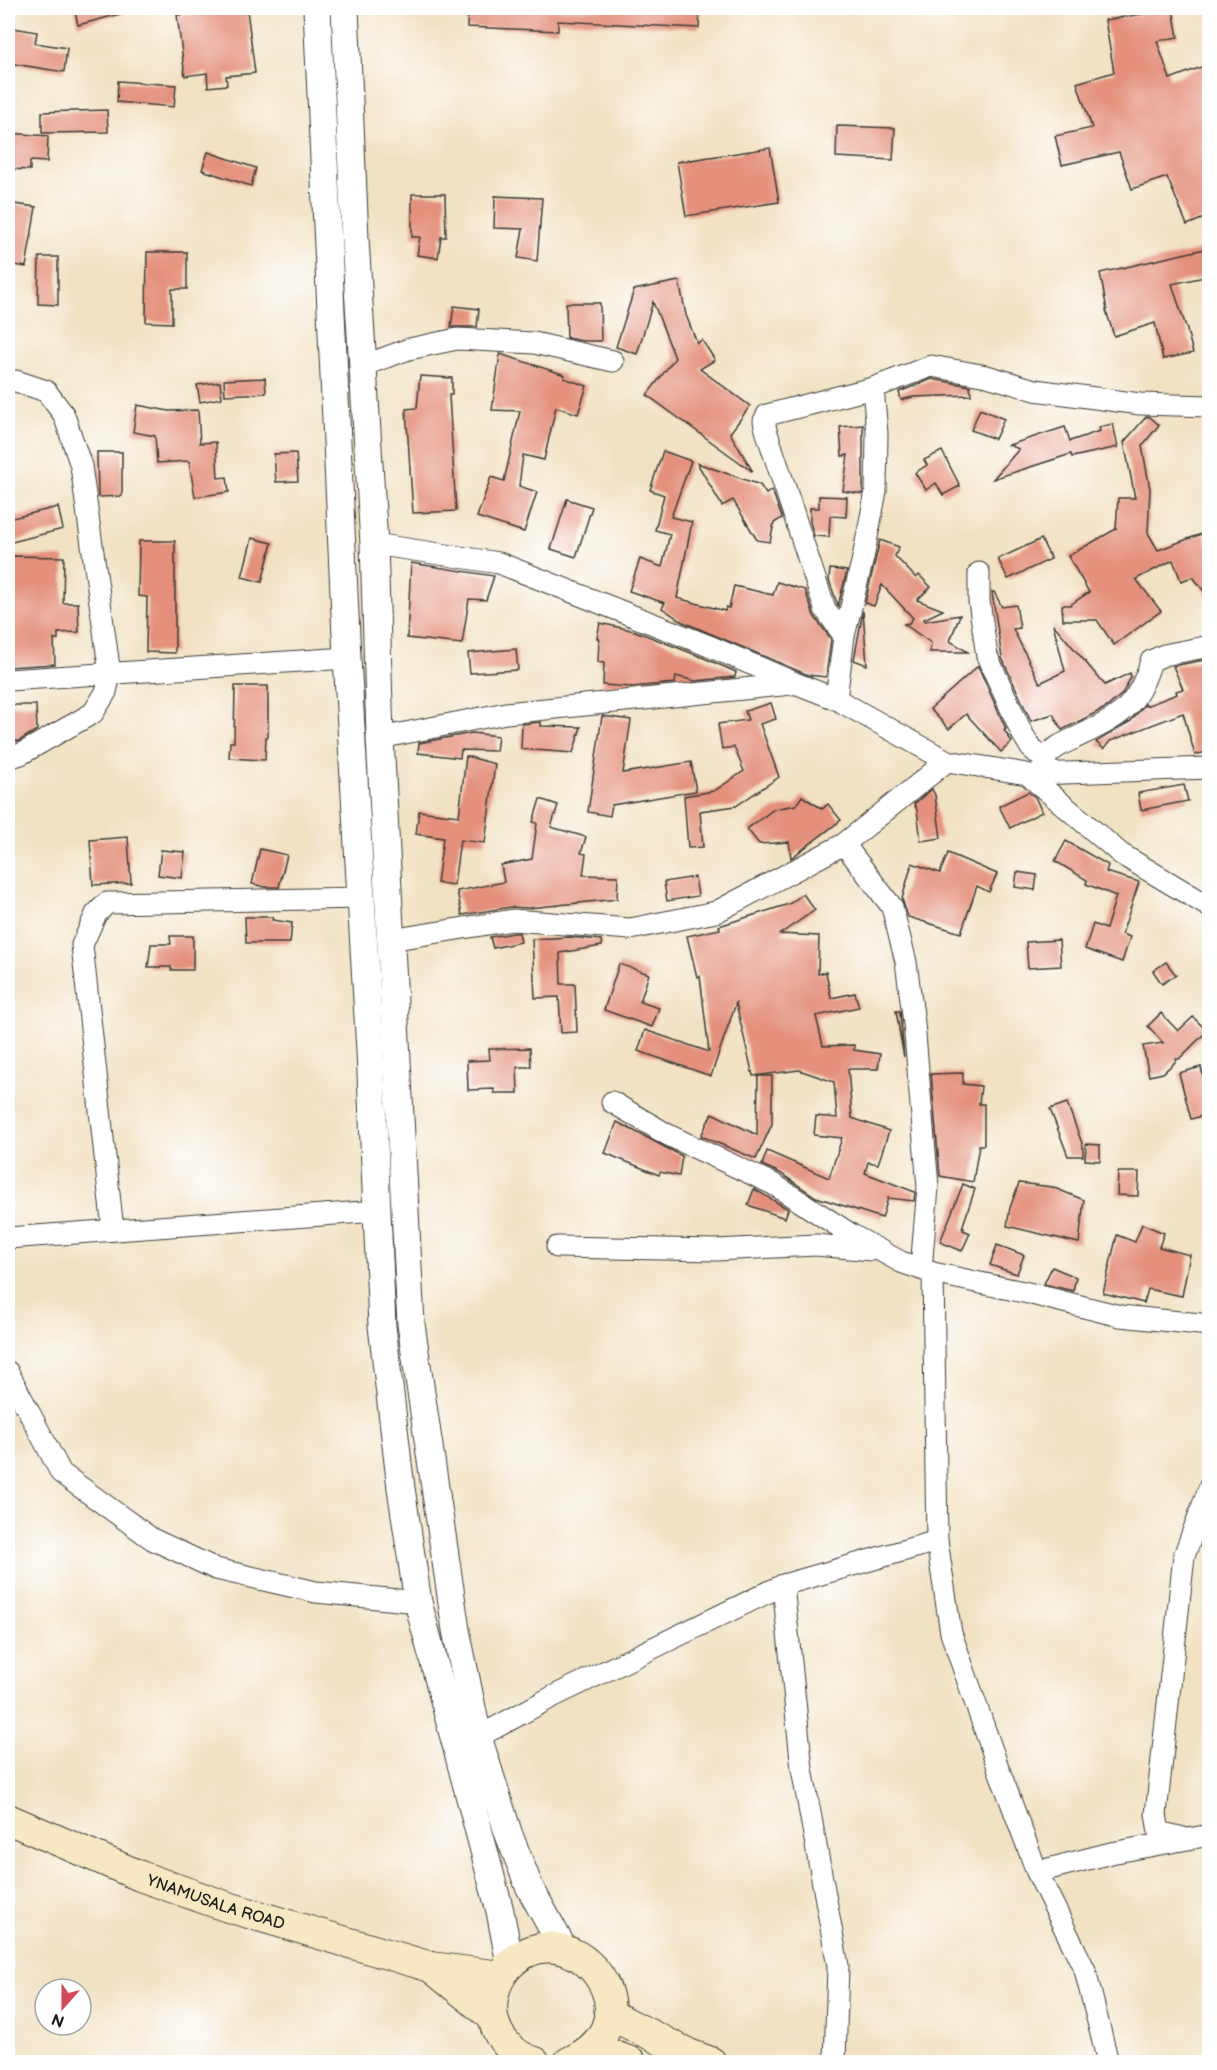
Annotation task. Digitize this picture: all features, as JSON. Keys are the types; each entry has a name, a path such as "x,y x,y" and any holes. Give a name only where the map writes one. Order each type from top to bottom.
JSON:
{"main road":[{"name":"YNAMUSALA ROAD","path":"8,1819 140,1876 228,1907 431,1967"},
{"path":"536,2062 515,2053 504,2042 493,2017 492,2002 495,1988 506,1970 522,1956 549,1948 564,1950 589,1963 605,1986 609,2000 609,2014 604,2032 582,2057"},
{"path":"431,1967 506,1970"},
{"path":"431,1967 493,2017"},
{"path":"609,2014 689,2054 711,2062"},
{"path":"582,2057 631,2062"}],"street":[{"path":"317,8 347,658 382,1326 401,1488 418,1602 500,1911 506,1970"},
{"path":"345,8 355,239 374,544 380,738 411,1324 454,1619 478,1737 508,1835 529,1886 564,1950"},
{"path":"362,366 409,349 457,339 534,343 613,362"},
{"path":"844,636 825,609 764,421 767,415 873,388 931,366 987,375 1035,390 1140,404 1209,406"},
{"path":"8,381 16,381 46,391 64,415 81,466 110,675 106,692 93,713 21,754 8,758"},
{"path":"836,699 844,636 876,491 877,433 873,388"},
{"path":"374,544 499,563 709,645 836,699 947,761 1027,774 1047,766 1209,768"},
{"path":"979,573 979,601 987,656 1022,733 1031,748 1047,766"},
{"path":"1047,766 1052,748 1117,717 1135,699 1146,678 1151,661 1164,655 1209,646"},
{"path":"8,680 347,658"},
{"path":"380,738 506,713 795,683"},
{"path":"390,940 513,920 630,929 716,912 844,844 947,761"},
{"path":"1027,774 1121,854 1209,907"},
{"path":"844,844 892,907 906,962 914,1023 928,1186 927,1271 937,1541 951,1633 1037,1872 1085,1970 1108,2062"},
{"path":"113,1230 82,945 96,914 107,903 361,898"},
{"path":"612,1102 668,1135 772,1184 901,1262 927,1271 1028,1293 1120,1317 1209,1325"},
{"path":"8,1238 377,1212"},
{"path":"557,1247 716,1250 816,1245 881,1251"},
{"path":"8,1372 61,1473 152,1539 216,1569 316,1592 418,1602"},
{"path":"1183,1838 1159,1832 1156,1814 1184,1556 1209,1486"},
{"path":"478,1737 552,1697 783,1585 937,1541"},
{"path":"783,1585 802,1769 838,1966 835,2062"},
{"path":"1037,1872 1183,1838 1209,1835"}],"building":[{"path":"74,8 124,8 124,13 78,25"},
{"path":"205,8 231,8 232,12 247,10 255,73 226,76 227,85 208,87 207,73 185,76 177,15 206,12"},
{"path":"468,8 700,8 699,28 558,21 558,31 467,27"},
{"path":"1173,9 1178,37 1157,41 1170,79 1209,64 1209,216 1187,225 1167,177 1132,189 1119,152 1062,165 1055,136 1092,128 1077,83 1114,72 1105,20"},
{"path":"8,27 37,32 35,43 67,48 64,72 8,63"},
{"path":"118,81 176,85 174,107 117,102"},
{"path":"107,110 108,132 42,133 42,112"},
{"path":"837,126 895,128 893,160 836,157"},
{"path":"8,133 48,136 47,162 30,161 30,170 8,169"},
{"path":"770,148 779,202 686,216 677,162"},
{"path":"208,152 256,168 251,186 202,170"},
{"path":"412,194 445,194 446,237 441,237 438,258 417,255 420,237 412,237"},
{"path":"495,196 542,198 537,261 518,258 523,229 494,228"},
{"path":"14,204 36,207 26,267 8,264"},
{"path":"1209,248 1209,276 1172,284 1193,353 1163,359 1155,323 1114,336 1106,310 1100,273"},
{"path":"147,252 187,252 187,289 172,289 172,323 146,322"},
{"path":"39,257 58,257 58,305 38,304"},
{"path":"679,281 686,315 697,343 702,340 715,360 700,369 750,406 730,433 753,472 647,395 675,358 653,302 637,354 616,347 634,290"},
{"path":"566,303 600,303 601,341 567,338"},
{"path":"454,306 479,309 477,327 451,327"},
{"path":"500,354 565,375 564,378 587,386 578,414 556,407 544,460 523,455 519,486 537,492 524,532 477,517 491,477 504,481 520,411 492,410"},
{"path":"420,376 452,378 452,395 449,395 456,511 413,513 406,409 417,408"},
{"path":"265,378 266,393 225,395 224,380"},
{"path":"932,379 970,386 971,395 913,397 901,400 899,392"},
{"path":"220,382 222,398 200,402 197,385"},
{"path":"137,405 169,411 198,410 200,443 216,442 218,478 227,477 229,492 195,497 189,461 157,463 155,436 133,432"},
{"path":"980,409 1004,419 995,439 971,430"},
{"path":"1146,417 1150,417 1159,425 1142,446 1150,489 1148,533 1158,550 1204,533 1209,548 1209,598 1193,577 1181,581 1173,560 1136,579 1161,611 1114,645 1097,620 1063,620 1062,605 1070,605 1089,592 1068,556 1116,529 1118,498 1135,498 1124,442"},
{"path":"1113,424 1118,447 1072,457 1071,454 993,479 1019,449 1009,445 1065,427 1070,441 1100,431 1099,427"},
{"path":"863,425 863,494 843,491 848,455 842,456 840,427"},
{"path":"663,451 691,461 671,517 692,522 677,598 725,611 726,607 729,608 734,586 773,595 777,582 805,590 814,616 831,639 826,677 808,675 683,622 662,608 665,603 629,591 640,559 662,567 670,534 655,530 664,495 650,490"},
{"path":"942,451 960,486 943,495 936,483 926,490 915,473 927,465 924,460"},
{"path":"97,452 122,452 122,496 98,497"},
{"path":"296,453 298,481 276,482 274,454"},
{"path":"697,463 760,485 766,494 772,490 782,518 774,523 770,542 757,540 733,500 722,506"},
{"path":"819,496 847,497 846,517 830,516 829,537 814,536 810,522 810,508 819,508"},
{"path":"567,499 592,507 576,557 551,549"},
{"path":"58,507 63,529 8,543 8,519"},
{"path":"252,538 272,543 262,582 242,577"},
{"path":"1041,539 1051,559 1008,579 998,559"},
{"path":"880,540 899,547 895,556 916,578 919,575 931,587 917,600 943,610 924,619 925,621 960,615 950,641 968,652 930,652 931,643 904,624 909,623 913,618 882,585 874,606 865,603"},
{"path":"139,541 175,541 175,653 146,652 147,597 138,596"},
{"path":"8,556 64,557 63,603 78,603 79,632 58,633 58,639 54,639 55,664 8,667"},
{"path":"411,563 494,576 486,600 469,599 462,644 407,638"},
{"path":"830,569 847,571 838,606 829,580"},
{"path":"992,592 1002,607 1016,605 1020,628 1013,629 1040,683 1065,671 1053,624 1105,685 1130,673 1131,677 1122,694 1107,707 1062,730 1053,714 1031,721 1002,658"},
{"path":"863,611 867,665 854,660"},
{"path":"600,623 635,631 704,658 736,672 735,677 695,681 676,676 675,683 632,687 603,685 604,663 598,662 599,639 597,638"},
{"path":"516,649 518,670 470,673 468,653"},
{"path":"1209,659 1209,751 1195,755 1183,713 1110,741 1104,749 1096,742 1131,721 1145,704 1146,706 1177,694 1176,691 1183,689 1173,666"},
{"path":"978,666 1006,729 1004,730 1012,742 1001,752 966,714 949,729 930,709"},
{"path":"235,686 268,686 268,737 266,737 265,760 229,758 230,742 234,742"},
{"path":"771,703 776,719 760,724 779,777 736,806 700,811 703,847 688,848 684,796 714,791 744,771 734,747 722,749 718,724 748,720 745,711"},
{"path":"8,705 36,705 37,730 19,741 8,741"},
{"path":"602,716 631,720 623,773 691,762 696,791 612,805 610,816 588,812"},
{"path":"541,722 541,726 581,727 573,753 521,749 522,724"},
{"path":"472,733 498,736 496,751 461,750 460,758 418,753 419,743"},
{"path":"466,756 495,764 485,843 460,840 454,885 437,883 443,838 416,834 419,811 459,816"},
{"path":"1184,785 1188,801 1141,810 1138,793"},
{"path":"932,789 935,795 941,838 921,841 917,810 914,804"},
{"path":"1028,792 1035,797 1042,812 1010,828 999,806"},
{"path":"802,796 822,809 828,804 841,820 791,858 789,842 759,844 747,829 774,809 796,805"},
{"path":"540,799 558,805 551,827 586,837 581,853 586,854 583,875 618,876 617,899 529,908 511,907 462,915 457,891 504,882 501,865 532,859 537,823 533,822"},
{"path":"128,837 131,883 93,885 90,840"},
{"path":"1066,841 1108,865 1106,872 1139,882 1122,934 1130,937 1122,962 1085,949 1093,924 1106,929 1116,896 1086,884 1087,880 1055,861"},
{"path":"260,849 287,855 279,887 252,884"},
{"path":"161,850 185,852 182,878 158,875"},
{"path":"948,853 997,874 989,892 977,886 961,933 908,917 902,899 912,863 940,873"},
{"path":"1017,872 1037,875 1035,890 1015,887"},
{"path":"695,877 698,896 667,901 664,882"},
{"path":"803,894 815,910 780,934 819,936 818,974 826,972 831,998 855,993 859,1007 816,1016 823,1046 854,1045 854,1050 880,1054 878,1069 848,1069 852,1118 889,1131 878,1164 868,1162 865,1173 915,1192 914,1201 888,1198 882,1218 816,1197 780,1173 762,1165 767,1151 829,1178 842,1138 814,1135 816,1116 837,1118 834,1082 799,1070 753,1076 736,1003 711,1076 638,1051 645,1030 709,1052 700,976 697,977 687,936 720,929 719,926 789,904"},
{"path":"245,917 273,917 272,920 292,923 290,943 246,943"},
{"path":"519,933 521,942 493,948 490,937"},
{"path":"170,936 193,936 193,970 148,967 151,944 171,944"},
{"path":"570,937 601,940 602,946 560,953 561,984 575,984 577,1032 561,1033 559,997 535,998 532,939"},
{"path":"1059,940 1061,966 1028,968 1026,942"},
{"path":"1166,962 1176,975 1162,984 1153,971"},
{"path":"619,964 649,974 640,1002 659,1008 652,1027 604,1010"},
{"path":"896,1011 900,1011 904,1057"},
{"path":"1161,1013 1178,1031 1193,1017 1207,1031 1163,1073 1149,1076 1143,1046 1163,1043 1148,1026"},
{"path":"530,1048 531,1067 517,1067 518,1093 494,1093 494,1089 468,1090 467,1061 490,1060 489,1049"},
{"path":"1201,1067 1209,1101 1209,1114 1191,1119 1179,1073"},
{"path":"963,1073 963,1084 981,1086 979,1104 984,1104 984,1145 979,1145 973,1182 940,1176 931,1074"},
{"path":"758,1076 772,1076 772,1124 756,1159 701,1136 712,1113 757,1135"},
{"path":"1067,1103 1083,1146 1083,1156 1068,1156 1050,1109"},
{"path":"617,1122 682,1156 679,1176 660,1172 659,1175 605,1153"},
{"path":"1086,1144 1100,1145 1100,1161 1085,1160"},
{"path":"1118,1172 1139,1172 1138,1196 1117,1195"},
{"path":"1019,1183 1052,1187 1084,1200 1079,1243 1007,1226 1010,1208"},
{"path":"963,1184 975,1189 962,1228 970,1233 962,1251 940,1242"},
{"path":"754,1189 788,1209 785,1218 748,1205"},
{"path":"1142,1224 1164,1233 1159,1247 1190,1255 1182,1296 1148,1289 1144,1303 1103,1293 1117,1235 1135,1242"},
{"path":"997,1245 1024,1255 1017,1274 990,1265"},
{"path":"1052,1267 1076,1277 1073,1291 1044,1284"}]}
